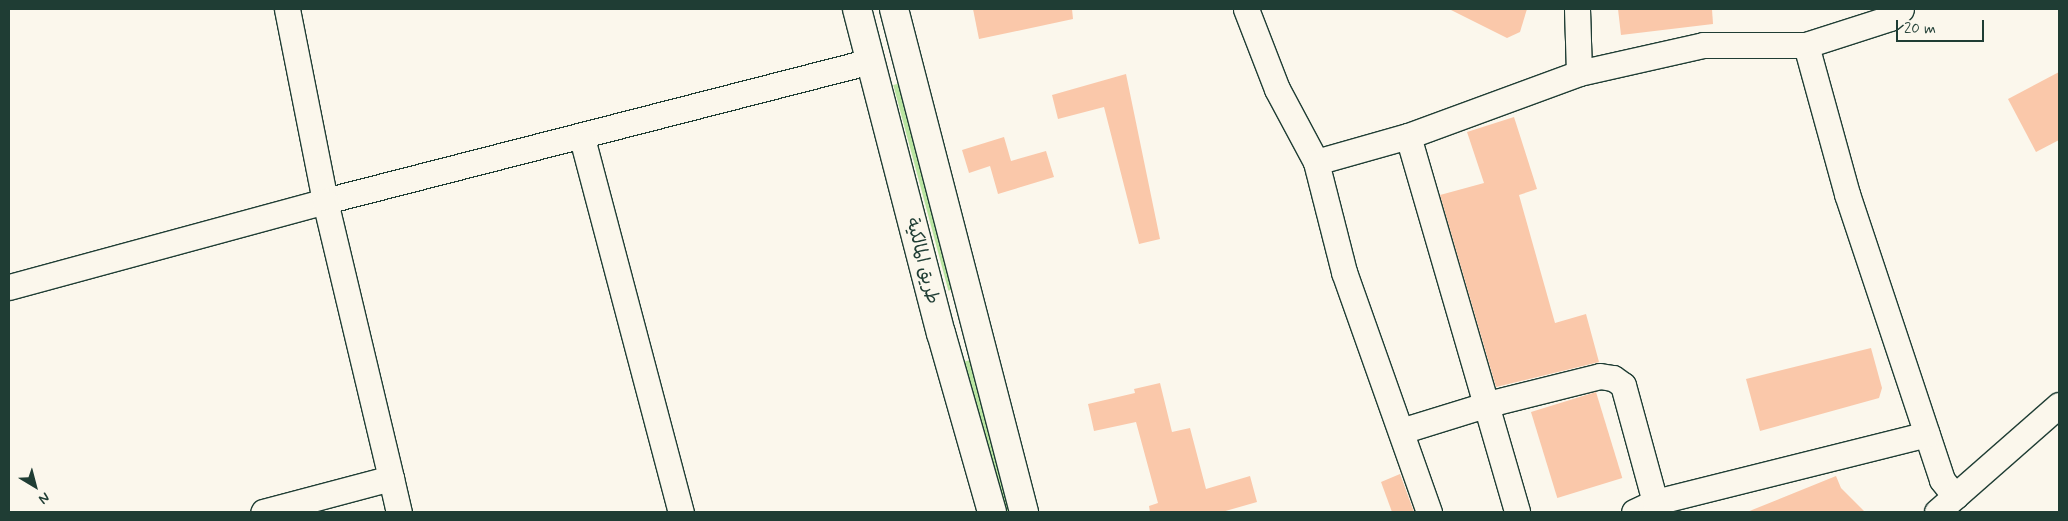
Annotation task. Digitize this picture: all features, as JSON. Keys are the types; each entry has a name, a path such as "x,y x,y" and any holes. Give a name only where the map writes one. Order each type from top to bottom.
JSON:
{"main road":[{"name":"طريق المالكية","path":"857,9 941,333 992,512"},
{"name":"طريق المالكية","path":"894,9 1024,512"},
{"path":"871,62 905,53"},
{"path":"941,333 976,325"}],"street":[{"path":"287,9 325,201 399,512"},
{"path":"1246,9 1277,89 1316,162 1344,272 1429,512"},
{"path":"1577,9 1580,73"},
{"path":"1316,162 1408,136 1580,73 1703,45 1806,45 1890,18 1901,9"},
{"path":"1806,45 1847,194 1942,480 1946,504"},
{"path":"9,287 325,201 582,138 871,62"},
{"path":"1408,136 1488,404 1517,512"},
{"path":"582,138 681,512"},
{"path":"1402,432 1488,404 1600,376 1613,378 1623,385 1644,507 1926,434"},
{"path":"1946,504 2059,404"},
{"path":"263,512 391,478"}],"green space":[{"path":"901,83 956,289 948,291 893,85"},
{"path":"974,359 1012,512 1001,512 963,362"}],"building":[{"path":"973,9 1072,9 1073,19 979,39"},
{"path":"1449,9 1527,9 1520,32 1507,38"},
{"path":"1618,9 1712,9 1713,24 1621,35"},
{"path":"2059,72 2059,140 2036,152 2008,99"},
{"path":"1126,74 1160,239 1139,244 1104,107 1058,119 1052,95"},
{"path":"1514,117 1537,189 1519,195 1555,323 1586,314 1599,362 1496,387 1440,195 1484,183 1467,132"},
{"path":"1004,137 1011,161 1046,151 1054,177 998,194 990,166 969,173 962,150"},
{"path":"1871,348 1882,388 1879,398 1760,431 1746,379"},
{"path":"1160,383 1172,432 1190,428 1206,489 1250,476 1257,502 1222,512 1150,512 1149,506 1158,503 1136,422 1094,431 1088,404 1135,393 1134,389"},
{"path":"1596,392 1622,478 1557,498 1531,412"},
{"path":"1400,474 1414,512 1392,512 1381,482"},
{"path":"1836,476 1841,488 1865,512 1747,512"}]}
